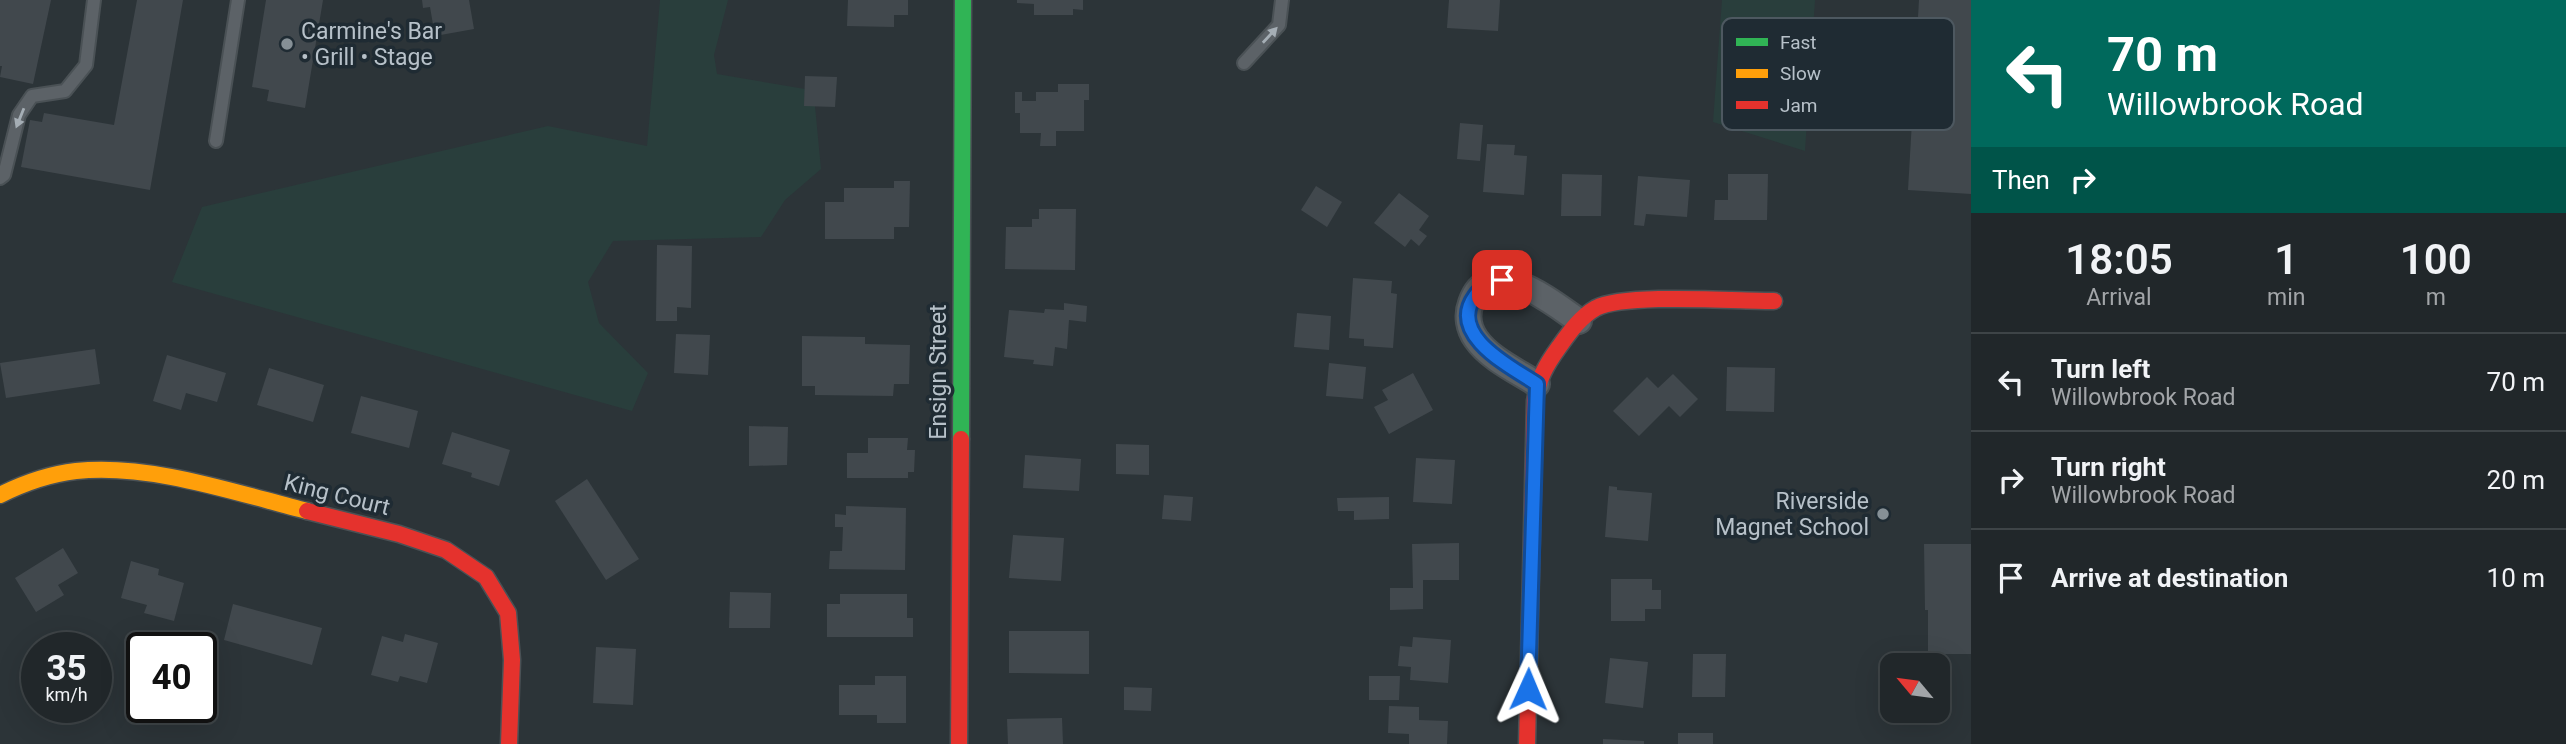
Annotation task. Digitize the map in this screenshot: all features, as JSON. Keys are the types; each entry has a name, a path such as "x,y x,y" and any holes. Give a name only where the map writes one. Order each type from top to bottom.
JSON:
{"street":[{"name":"Ensign Street","path":"959,744 963,0"},
{"path":"1537,384 1492,354 1477,340 1469,321 1472,299 1488,283 1507,280 1531,289 1578,321"},
{"path":"1527,744 1537,384 1545,366 1578,321 1596,308 1619,302 1774,301"},
{"name":"King Court","path":"0,495 24,482 76,471 130,471 191,482 399,534 446,550 486,577 508,613 512,660 509,744"}],"lane":[{"path":"2,176 19,115 32,96 65,91 86,65 94,0"},
{"path":"216,141 238,0"},
{"path":"1244,63 1279,24 1282,0"}],"green space":[{"path":"660,0 728,0 714,55 717,74 805,89 804,106 815,106 821,169 785,200 761,237 613,241 588,282 599,323 648,373 632,411 172,282 202,207 548,126 647,146"},
{"path":"1722,0 1815,0 1814,18 1722,18 1722,125 1713,122"},
{"path":"1738,130 1806,130 1805,151"}],"building":[{"path":"0,0 51,0 33,84 0,77"},
{"path":"137,0 183,0 150,190 21,167 30,120 42,122 44,113 114,125"},
{"name":"Carmine's Bar • Grill • Stage","path":"266,0 323,0 305,108 267,101 269,90 252,87"},
{"path":"422,0 469,0 474,29 435,36 430,7 423,8"},
{"path":"848,0 908,0 908,15 894,15 894,27 847,26"},
{"path":"1017,0 1083,0 1083,10 1073,9 1073,15 1034,15 1034,4 1017,3"},
{"path":"1449,0 1500,0 1498,31 1447,28"},
{"path":"1919,0 1971,0 1971,194 1908,190 1911,130 1954,130 1954,18 1918,18"},
{"path":"805,76 837,77 835,107 804,106"},
{"path":"1058,84 1089,84 1089,100 1084,100 1084,131 1056,131 1056,146 1040,146 1041,133 1020,133 1020,113 1015,113 1015,92 1022,92 1022,101 1036,101 1036,92 1058,92"},
{"path":"1460,123 1483,125 1480,161 1457,159"},
{"path":"1487,144 1515,145 1514,155 1527,156 1524,195 1483,192"},
{"path":"1562,174 1602,175 1601,216 1561,216"},
{"path":"1728,174 1768,174 1767,220 1714,220 1715,200 1728,200"},
{"path":"1638,176 1690,180 1687,217 1646,214 1644,226 1634,225"},
{"path":"894,181 910,181 909,227 894,227 894,239 825,239 825,202 844,202 844,188 894,188"},
{"path":"1316,186 1342,202 1327,227 1301,210"},
{"path":"1399,193 1429,216 1419,230 1427,236 1419,246 1411,239 1405,247 1374,223"},
{"path":"1039,209 1076,209 1075,270 1005,269 1006,227 1032,227 1032,219 1039,219"},
{"path":"657,245 692,246 691,308 677,307 677,321 656,321"},
{"path":"1353,278 1392,281 1391,293 1397,294 1393,348 1364,346 1364,339 1349,338"},
{"path":"1064,303 1087,306 1086,322 1069,320 1067,349 1055,347 1053,366 1033,364 1034,360 1004,357 1009,310 1044,313 1045,309 1064,310"},
{"path":"1297,313 1331,316 1329,350 1294,347"},
{"path":"676,334 710,335 708,375 674,373"},
{"path":"802,336 865,337 865,344 910,345 909,384 894,384 893,396 815,395 815,386 802,386"},
{"path":"95,349 100,384 6,398 0,363"},
{"path":"167,355 226,373 217,402 186,393 181,410 153,401"},
{"path":"1329,363 1366,367 1363,399 1326,396"},
{"path":"1727,367 1775,368 1774,412 1726,411"},
{"path":"269,368 324,385 313,422 257,405"},
{"path":"1413,373 1433,410 1389,434 1374,407 1388,400 1382,390"},
{"path":"1673,374 1698,399 1680,417 1669,406 1639,436 1613,411 1647,377 1658,388"},
{"path":"361,396 418,411 409,448 351,433"},
{"path":"749,426 788,427 787,465 749,466"},
{"path":"452,432 510,450 499,486 471,477 472,473 442,464"},
{"path":"868,438 908,438 907,450 915,450 914,472 908,472 908,478 847,478 847,453 868,453"},
{"path":"1116,444 1149,445 1149,475 1116,474"},
{"path":"1025,455 1081,459 1079,491 1023,488"},
{"path":"1416,458 1455,460 1452,504 1413,502"},
{"path":"587,479 639,559 606,580 555,501"},
{"path":"1609,486 1617,487 1617,490 1652,493 1648,541 1605,537"},
{"path":"1164,495 1193,497 1191,521 1162,519"},
{"path":"1389,497 1389,519 1354,520 1354,511 1338,511 1337,498"},
{"path":"846,506 906,508 905,570 829,569 830,551 842,551 843,527 835,527 835,514 846,515"},
{"path":"1013,535 1064,538 1061,581 1009,578"},
{"path":"1459,543 1459,580 1423,580 1423,609 1390,610 1390,588 1413,588 1412,544"},
{"path":"1924,544 1971,544 1971,654 1928,653 1928,610 1925,610"},
{"path":"63,548 78,573 58,585 64,595 36,612 15,578"},
{"path":"131,561 159,569 158,575 184,583 174,621 144,613 147,605 121,598"},
{"path":"1611,579 1652,579 1652,590 1661,590 1661,609 1645,609 1645,621 1611,621"},
{"path":"730,592 771,593 770,628 729,628"},
{"path":"840,594 907,594 907,618 913,618 913,637 827,637 827,604 840,604"},
{"path":"233,604 322,628 312,665 224,640"},
{"path":"1009,631 1089,631 1089,674 1009,673"},
{"path":"405,634 438,643 427,683 400,676 398,682 371,675 382,636 403,642"},
{"path":"1413,637 1451,640 1448,683 1410,680 1411,667 1398,666 1400,646 1412,647"},
{"path":"596,647 636,649 633,705 593,703"},
{"path":"1693,654 1726,654 1725,697 1692,697"},
{"path":"1610,658 1648,662 1643,708 1605,703"},
{"path":"875,676 906,676 906,723 877,723 877,715 839,715 839,685 875,685"},
{"path":"1369,676 1400,676 1399,700 1369,700"},
{"path":"1124,687 1152,688 1151,711 1124,710"},
{"path":"1389,706 1419,707 1419,720 1448,721 1447,744 1409,744 1409,734 1388,733"},
{"path":"1062,718 1063,744 1008,744 1007,719"},
{"path":"1678,733 1713,733 1713,744 1678,744"},
{"path":"1603,739 1644,741 1644,744 1603,744"}],"traffic: fast":[{"path":"961,439 963,0"}],"traffic: slow":[{"path":"0,495 57,474 76,471 133,471 193,481 307,511"}],"traffic: jam":[{"path":"1527,744 1535,401 1546,366 1580,321 1596,308 1610,303 1655,299 1774,301"},
{"path":"959,744 961,439"},
{"path":"307,511 399,534 446,550 486,577 508,613 512,660 509,744"}],"place":[{"name":"Carmine's Bar • Grill • Stage","path":"287,44"},
{"name":"Riverside Magnet School","path":"1883,514"}],"route":[{"path":"1502,280 1488,283 1476,294 1470,305 1469,321 1480,344 1537,384 1528,689"}]}
